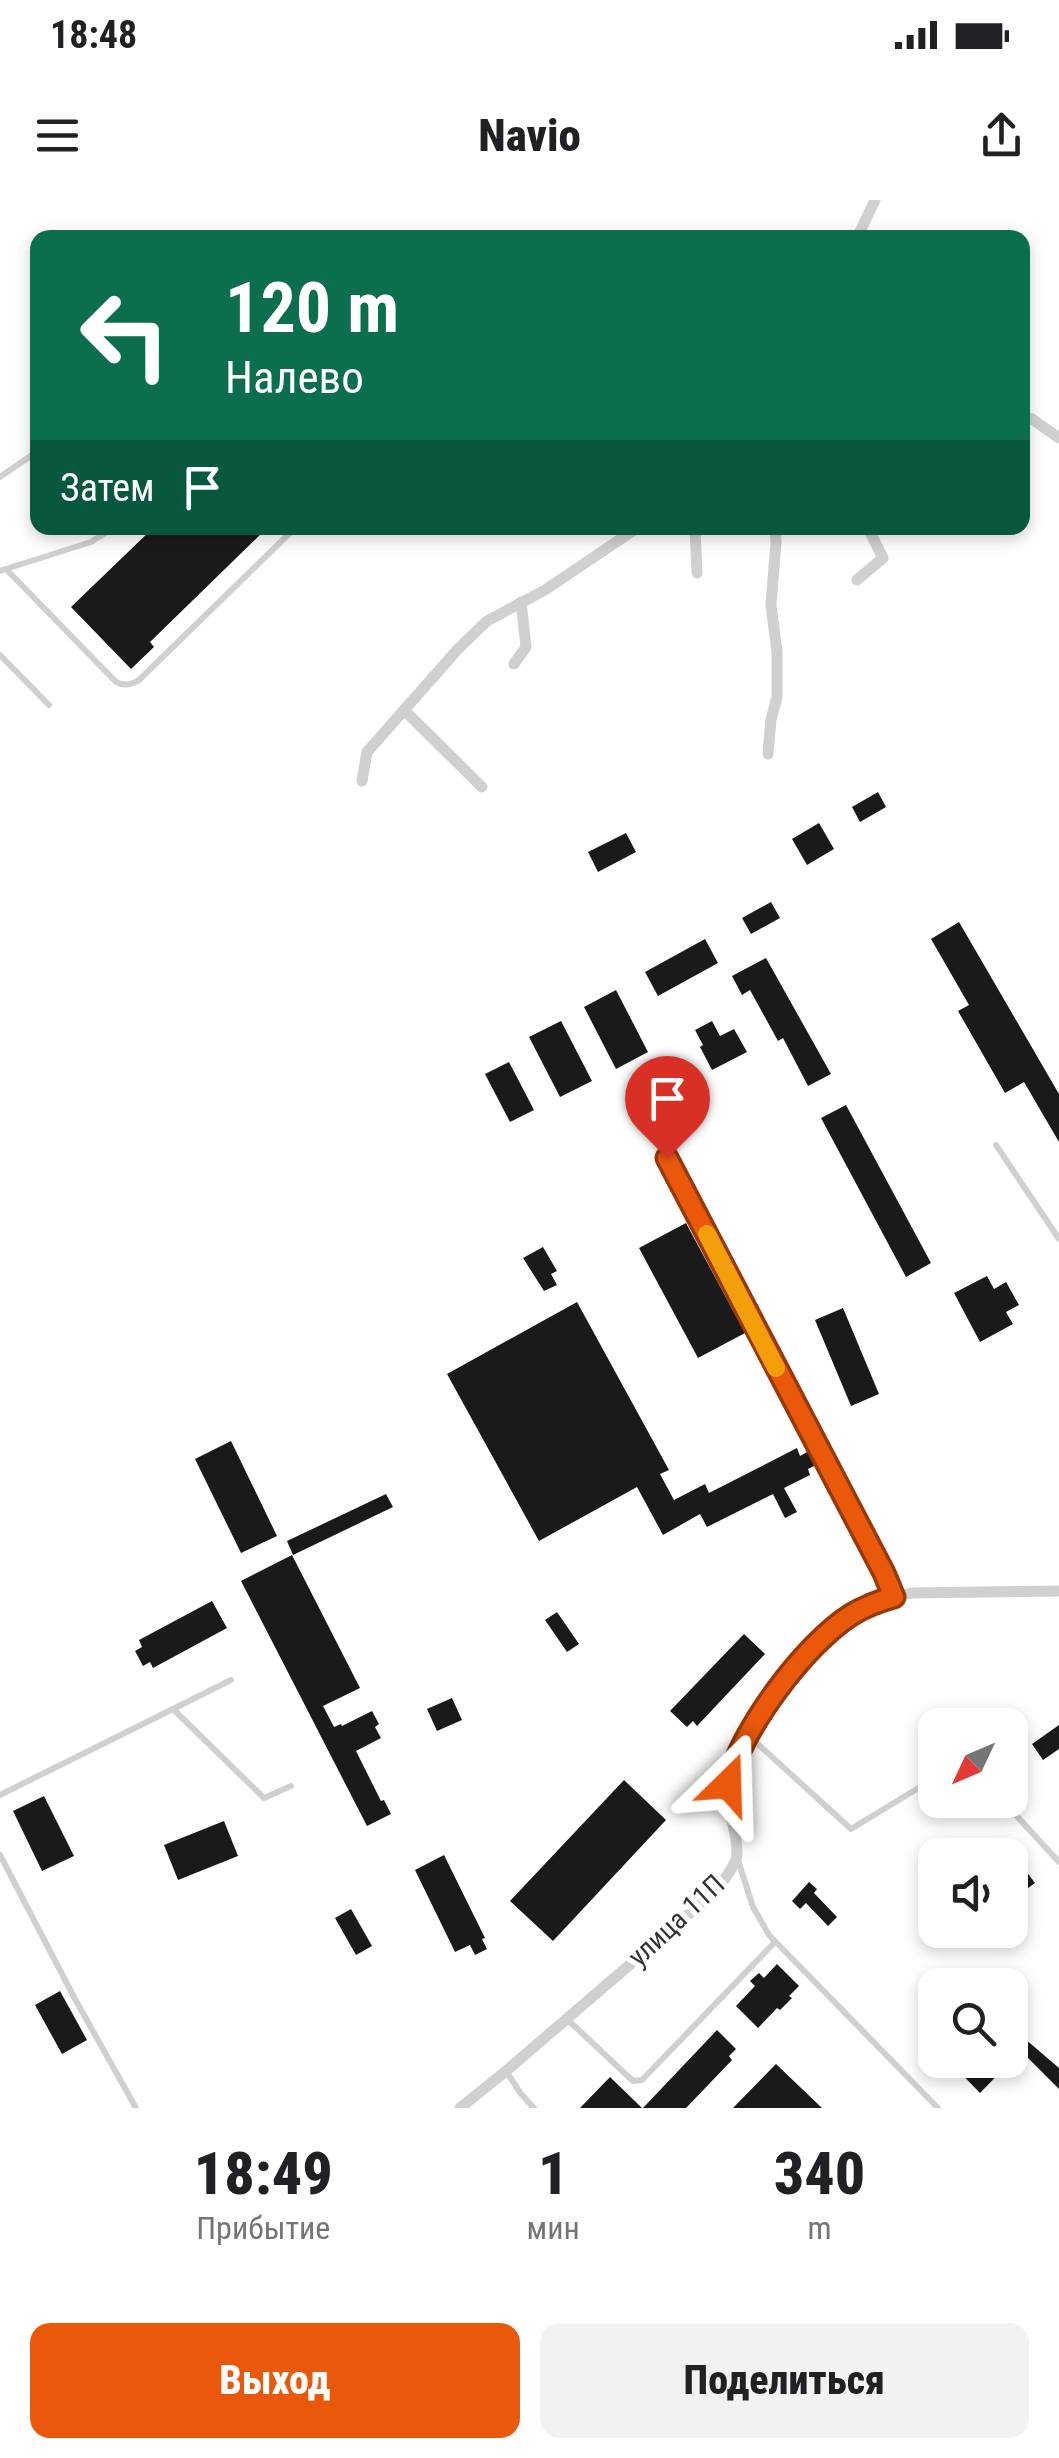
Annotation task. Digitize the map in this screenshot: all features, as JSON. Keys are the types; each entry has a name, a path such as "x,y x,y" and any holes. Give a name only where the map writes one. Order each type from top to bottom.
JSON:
{"street":[{"path":"860,230 875,200"},
{"path":"1030,419 1059,438"},
{"path":"362,781 367,752 487,621 545,590 627,535"},
{"path":"696,535 697,572"},
{"path":"768,754 777,696 772,605 775,535"},
{"path":"857,580 884,558 872,535"},
{"path":"514,664 526,647 520,602"},
{"path":"404,710 482,788"},
{"name":"улица 11П","path":"460,2108 719,1888 737,1857 728,1802 728,1784 736,1758 793,1671 832,1630 861,1610 894,1597 1059,1591"}],"lane":[{"path":"0,477 30,456"},
{"path":"102,535 3,570 123,685 139,680 288,535"},
{"path":"0,655 49,704"},
{"path":"996,1145 1059,1239"},
{"path":"667,1158 894,1597"},
{"path":"0,1795 231,1680"},
{"path":"173,1709 264,1798 292,1786"},
{"path":"748,1735 851,1829 918,1788"},
{"path":"1019,1818 1059,1862"},
{"path":"0,1855 136,2108"},
{"path":"737,1857 753,1907 775,1942 938,2108"},
{"path":"567,2019 637,2082 775,1942"},
{"path":"506,2071 534,2108"}],"building":[{"path":"146,535 260,535 150,642 154,647 131,669 71,607"},
{"path":"878,792 886,807 860,822 852,807"},
{"path":"819,823 834,849 807,865 792,839"},
{"path":"626,833 636,852 598,872 588,852"},
{"path":"771,902 780,918 751,934 742,918"},
{"path":"959,922 1059,1094 1059,1142 1024,1082 1005,1093 958,1011 969,1005 931,939"},
{"path":"705,939 718,963 658,996 645,972"},
{"path":"766,958 831,1074 808,1086 783,1038 778,1041 750,990 742,995 732,976"},
{"path":"616,990 648,1052 616,1069 584,1007"},
{"path":"561,1021 592,1081 560,1097 529,1037"},
{"path":"712,1021 720,1036 734,1029 747,1052 712,1070 695,1030"},
{"path":"509,1062 534,1110 510,1122 485,1074"},
{"path":"846,1105 931,1263 906,1277 821,1118"},
{"path":"686,1223 745,1333 698,1358 639,1248"},
{"path":"543,1247 557,1271 551,1274 557,1285 544,1291 523,1258"},
{"path":"987,1276 994,1289 1006,1282 1019,1305 1006,1312 1013,1324 980,1342 954,1293"},
{"path":"577,1302 669,1470 660,1474 674,1500 705,1484 709,1493 797,1448 800,1456 809,1451 816,1465 808,1469 810,1475 784,1488 797,1512 785,1518 773,1494 707,1527 700,1514 663,1535 637,1487 539,1541 447,1374"},
{"path":"843,1308 879,1394 851,1406 815,1320"},
{"path":"231,1441 277,1536 241,1553 195,1459"},
{"path":"386,1494 393,1507 293,1555 287,1541"},
{"path":"292,1555 360,1688 323,1706 334,1727 372,1711 379,1724 375,1727 381,1738 356,1751 391,1814 367,1826 241,1581"},
{"path":"212,1601 227,1628 153,1668 150,1662 143,1666 135,1651 142,1647 139,1640"},
{"path":"557,1612 579,1644 567,1652 545,1620"},
{"path":"744,1634 765,1654 697,1726 693,1721 687,1727 670,1711"},
{"path":"452,1698 462,1720 437,1731 427,1709"},
{"path":"1059,1725 1059,1749 1043,1760 1032,1744"},
{"path":"624,1780 666,1820 553,1941 510,1901"},
{"path":"44,1796 74,1856 42,1871 13,1811"},
{"path":"224,1821 238,1856 178,1880 164,1845"},
{"path":"444,1855 485,1938 482,1939 487,1949 475,1955 470,1945 455,1952 415,1870"},
{"path":"809,1882 837,1917 828,1926 806,1903 800,1909 792,1901"},
{"path":"351,1909 372,1946 356,1955 335,1918"},
{"path":"777,1964 799,1986 789,1996 792,1998 758,2028 736,2006 755,1986 750,1981 759,1973 764,1978"},
{"path":"60,1991 87,2040 62,2054 35,2005"},
{"path":"717,2030 736,2049 729,2056 732,2060 686,2108 643,2108"},
{"path":"1028,2041 1059,2068 1059,2089 1028,2058"},
{"path":"776,2064 822,2108 733,2108"},
{"path":"610,2077 642,2108 580,2108"},
{"path":"965,2078 995,2078 980,2093"}],"slow traffic":[{"path":"707,1234 776,1368"}],"route":[{"path":"667,1158 894,1597 850,1615 813,1648 762,1714 736,1758 728,1784"}]}
